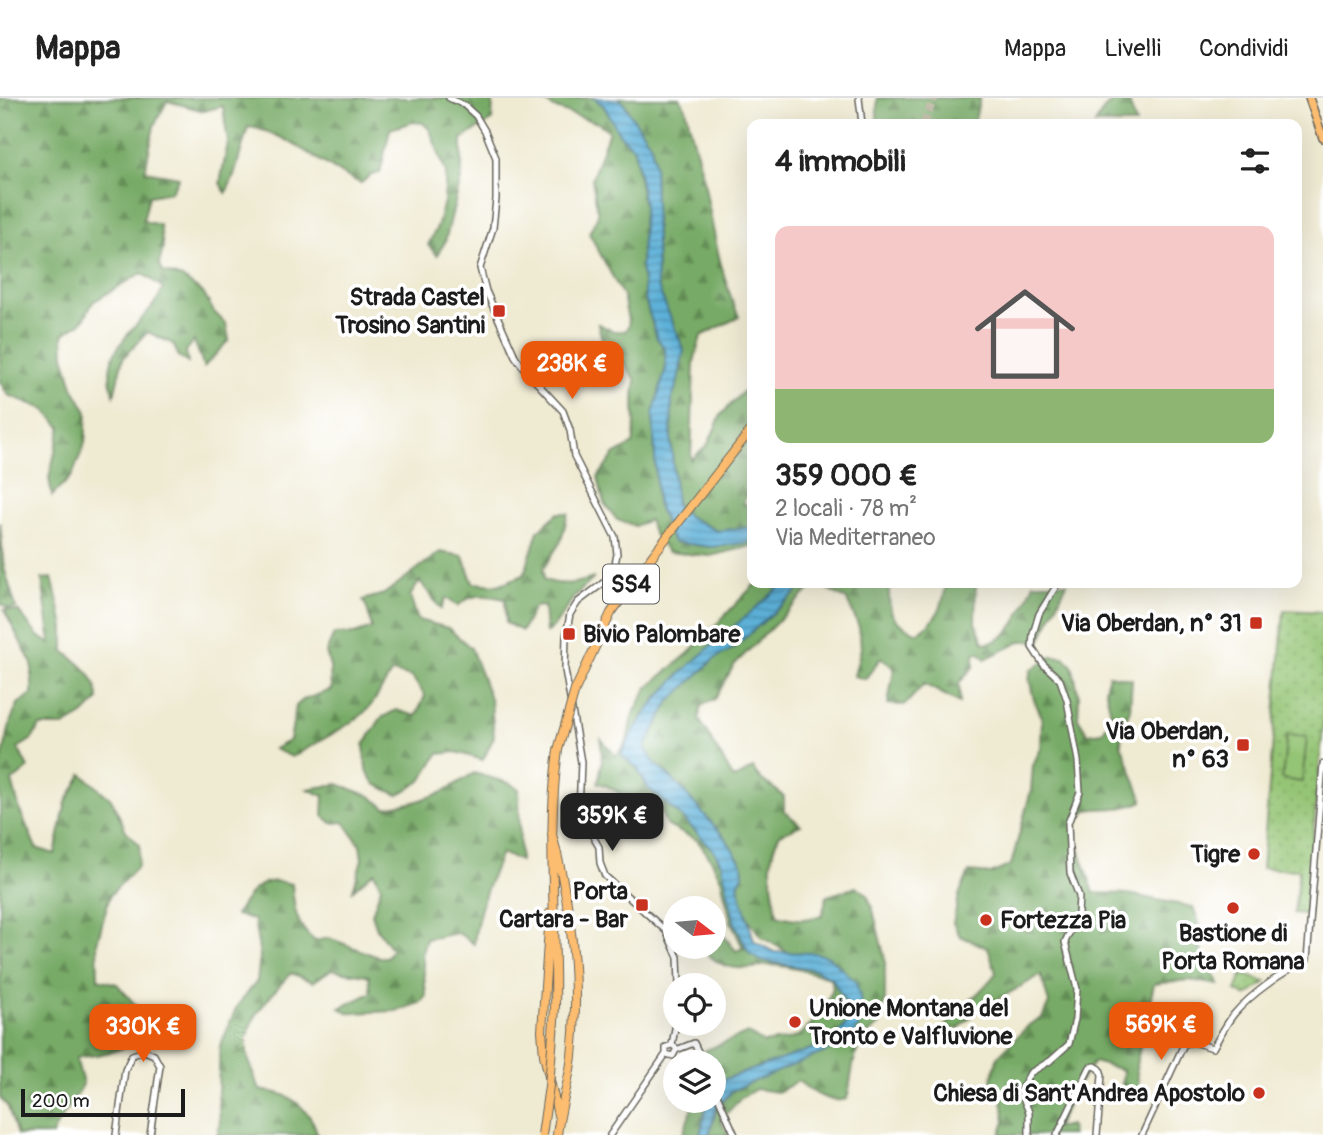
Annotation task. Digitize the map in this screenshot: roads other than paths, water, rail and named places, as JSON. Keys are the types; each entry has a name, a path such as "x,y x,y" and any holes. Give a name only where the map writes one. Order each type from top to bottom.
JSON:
{"highway":[{"name":"SS4","path":"542,1135 555,1008 552,803 558,750 575,690 611,613 747,435"},
{"path":"552,834 563,875 575,988 572,1057 557,1135"},
{"path":"553,873 543,1004 544,1055 559,1122"}],"main road":[{"path":"1309,98 1323,138"}],"street":[{"path":"449,98 464,105 475,116 485,131 496,158 493,228 480,268 486,290 515,356 526,372 563,411 570,430 574,456 615,537 617,554 614,569 607,580 578,602 570,614 566,636 565,670 581,762 579,812 599,848 600,863 605,876 666,931 676,953 678,973"},
{"path":"859,98 861,119"},
{"path":"1029,1135 1029,1112 1020,1091 1026,1078 1069,1044 1075,1019 1077,989 1065,942 1078,914 1079,897 1070,873 1068,823 1080,792 1078,761 1067,700 1060,680 1043,664 1032,647 1033,634 1047,599 1055,588"},
{"path":"1142,1135 1184,1044 1193,1042 1213,1048 1241,1008 1267,986 1307,960 1323,764"},
{"path":"674,1048 675,1036"},
{"path":"610,1135 666,1054 666,1047 674,1048 694,1043 697,1050"},
{"path":"116,1135 125,1070 132,1055 145,1051 156,1057 160,1066 150,1135"},
{"path":"1056,1135 1090,1067 1095,1066 1102,1075 1097,1135"},
{"path":"725,1113 735,1135"}],"water":[{"path":"594,98 621,100 651,145 654,161 657,285 684,350 672,399 671,440 676,506 689,517 717,531 747,528 747,543 712,547 673,542 657,503 653,414 666,368 665,349 657,338 645,299 641,265 644,206 634,148 620,135 604,106"},
{"path":"778,588 802,588 732,649 714,659 669,702 645,747 653,761 726,839 742,864 743,875 738,885 754,941 774,952 815,953 829,957 856,982 860,997 861,1022 853,1035 827,1051 733,1090 726,1098 726,1079 834,1039 848,1022 848,1007 832,978 813,969 763,961 749,953 735,924 722,865 715,852 681,816 649,789 637,768 621,755 635,729 672,682"},
{"path":"705,1113 715,1113 709,1135 700,1135"}],"tunnel":[{"path":"926,119 934,98"}],"place":[{"name":"Strada Castel Trosino Santini","path":"499,311"},
{"name":"Via Oberdan, n° 31","path":"1256,623"},
{"name":"Bivio Palombare","path":"569,634"},
{"name":"Via Oberdan, n° 63","path":"1243,745"},
{"name":"Tigre","path":"1254,854"},
{"name":"Porta Cartara - Bar","path":"642,905"},
{"name":"Bastione di Porta Romana","path":"1233,908"},
{"name":"Fortezza Pia","path":"986,920"},
{"name":"Unione Montana del Tronto e Valfluvione","path":"795,1022"},
{"name":"Chiesa di Sant'Andrea Apostolo","path":"1259,1093"}]}
